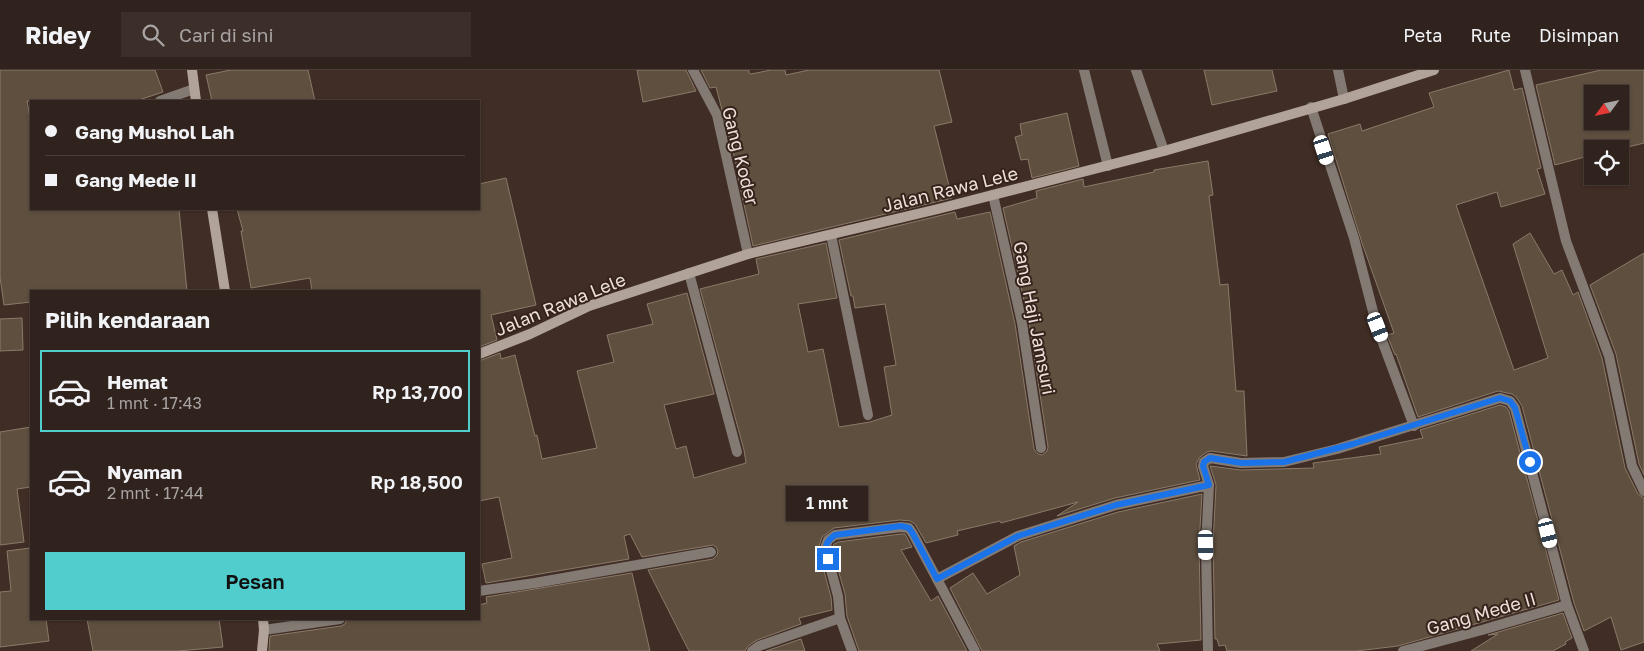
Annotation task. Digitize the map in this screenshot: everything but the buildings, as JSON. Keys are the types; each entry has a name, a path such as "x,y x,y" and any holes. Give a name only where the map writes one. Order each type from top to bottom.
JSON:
{"street":[{"path":"192,70 196,100"},
{"name":"Gang Koder","path":"693,70 717,116 748,254"},
{"path":"1084,70 1108,166"},
{"path":"1136,70 1164,151"},
{"path":"1338,70 1344,99"},
{"name":"Jalan Rawa Lele","path":"480,354 530,334 589,306 748,254 993,195 1164,151 1344,99 1434,70"},
{"path":"1525,70 1566,241 1609,356 1632,466 1644,491"},
{"path":"163,100 194,89"},
{"path":"1311,107 1354,238 1378,327 1414,426"},
{"name":"Gang Haji Jamsuri","path":"993,195 1022,323 1041,448"},
{"path":"212,210 225,290"},
{"path":"830,235 868,415"},
{"path":"689,273 737,452"},
{"path":"1208,651 1206,545 1209,485 1203,466 1204,462 1210,458 1242,463 1284,462 1414,426 1500,398 1510,401 1515,408 1567,605 1584,651"},
{"path":"937,579 1018,536 1116,505 1209,485"},
{"path":"852,651 840,618 838,596 825,548 828,540 835,535 901,526 909,528 913,534 975,651"},
{"path":"480,591 711,552"},
{"name":"Gang Mede II","path":"1403,651 1567,605"},
{"path":"752,651 759,646 840,618"},
{"path":"262,651 263,620"},
{"path":"264,630 333,620"}],"route":[{"path":"828,559 825,548 828,540 835,535 901,526 909,528 937,579 1018,536 1116,505 1209,485 1203,466 1204,462 1210,458 1242,463 1284,462 1414,426 1500,398 1510,401 1515,408 1530,462"}]}
